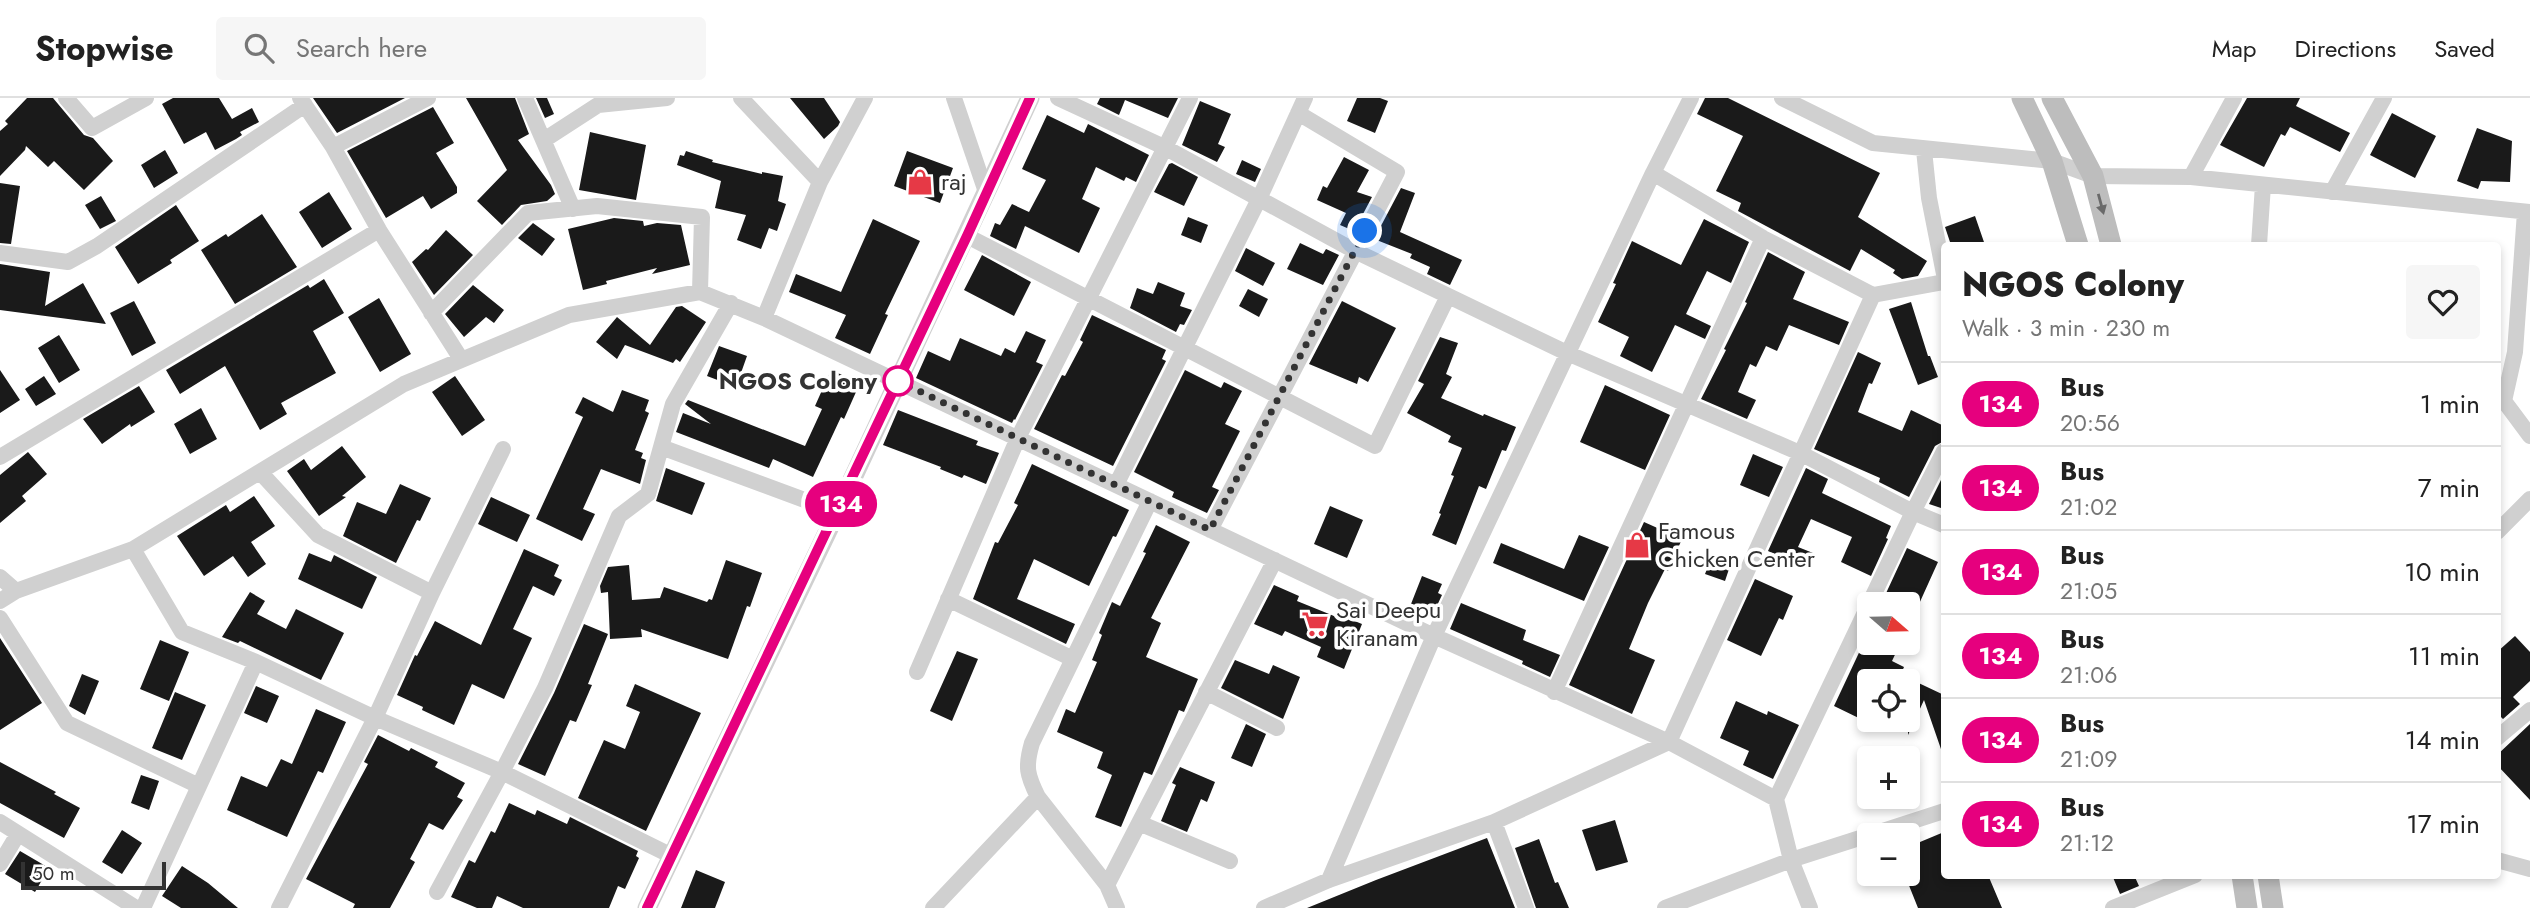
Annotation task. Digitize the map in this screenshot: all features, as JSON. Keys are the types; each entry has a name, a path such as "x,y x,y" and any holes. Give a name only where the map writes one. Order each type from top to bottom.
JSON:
{"main road":[{"path":"2022,98 2052,161 2077,242"},
{"path":"2052,98 2093,176 2110,242"},
{"path":"2243,879 2247,908"},
{"path":"2269,879 2273,908"}],"street":[{"path":"66,98 92,128 146,98"},
{"path":"333,147 428,98"},
{"path":"525,98 573,209"},
{"path":"544,140 598,106 667,98"},
{"path":"742,98 820,182"},
{"path":"764,318 820,182 865,98"},
{"path":"954,98 986,192"},
{"path":"647,908 837,512 1030,98"},
{"path":"1058,98 1164,148 1354,251 1567,353 1800,453 1941,524"},
{"path":"917,672 1018,438 1190,98"},
{"path":"1329,880 1434,636 1691,98"},
{"path":"1782,98 1873,143 2052,161 2093,176 2191,177 2527,212 2515,352 2504,401 2530,436"},
{"path":"2191,177 2234,98"},
{"path":"2332,192 2384,98"},
{"path":"0,253 68,262 97,246 302,102 333,147 379,230 461,359"},
{"path":"1116,485 1259,200 1301,105 1397,173 1210,530"},
{"path":"1924,150 1929,198 1941,259"},
{"path":"1653,173 1763,238 1873,295 1941,283"},
{"path":"2259,242 2263,185"},
{"path":"431,313 528,213 597,206 702,217 700,292"},
{"path":"0,457 379,230"},
{"path":"967,236 1375,446 1448,296"},
{"path":"1554,692 1763,238"},
{"path":"0,601 16,592 133,549 404,384 569,315 700,292 764,318 1434,636 1669,743 1776,799"},
{"path":"1264,908 1329,880 1494,822 1669,743 1873,295"},
{"path":"437,892 545,688 619,516 648,494 673,404 731,303"},
{"path":"661,447 837,512"},
{"path":"279,908 375,718 432,593 503,449"},
{"path":"1810,908 1791,860 1776,799 1941,457"},
{"path":"261,473 318,535 432,593"},
{"path":"2501,528 2530,499"},
{"path":"1117,908 1107,885 1038,797 1030,781 1026,763 1032,743 1150,501"},
{"path":"133,549 183,632 502,772 672,856"},
{"path":"1107,885 1275,560"},
{"path":"0,578 16,592"},
{"path":"948,599 1073,659"},
{"path":"0,618 67,723 198,786"},
{"path":"143,908 256,662"},
{"path":"1206,692 1278,728"},
{"path":"2501,735 2530,710"},
{"path":"933,908 1038,797"},
{"path":"1907,823 1941,812"},
{"path":"0,822 136,908"},
{"path":"1494,822 1526,908"},
{"path":"1139,823 1230,861"},
{"path":"0,864 18,834"},
{"path":"1665,908 1791,860 1857,839"},
{"path":"2501,861 2530,869"},
{"path":"2113,908 2185,879"}],"building":[{"path":"27,98 53,98 84,135 93,138 113,161 84,190 54,161 48,167 26,146 0,176 0,131 8,124 5,121"},
{"path":"173,98 219,98 232,119 252,108 259,122 215,150 206,132 184,144 162,104"},
{"path":"313,98 405,98 337,133"},
{"path":"466,98 515,98 529,134 518,140 555,194 547,201 521,205 502,225 477,201 507,170"},
{"path":"536,98 547,98 554,114 545,118"},
{"path":"790,98 824,98 840,122 838,126 824,139"},
{"path":"1100,98 1178,98 1168,118 1125,100 1119,115 1097,104"},
{"path":"1357,98 1380,98 1388,101 1375,133 1347,121"},
{"path":"1705,98 1728,98 1880,173 1858,217 1927,261 1918,276 1902,279 1893,273 1895,270 1861,249 1850,271 1738,211 1741,203 1716,191 1743,136 1697,114"},
{"path":"2247,98 2300,98 2296,106 2350,133 2340,152 2290,127 2285,136 2281,134 2264,167 2220,145"},
{"path":"1200,101 1231,114 1218,144 1225,147 1217,162 1182,145"},
{"path":"433,107 454,143 436,153 457,187 457,193 431,209 423,196 386,218 347,151"},
{"path":"2392,113 2436,136 2415,178 2370,155"},
{"path":"1047,115 1084,133 1088,124 1149,155 1136,182 1126,177 1124,181 1096,167 1082,199 1100,208 1079,253 1025,226 1016,249 990,236 995,223 1000,225 1012,204 1029,212 1046,180 1022,169"},
{"path":"2477,128 2512,141 2510,182 2481,181 2478,189 2457,181"},
{"path":"590,132 646,145 636,200 579,190"},
{"path":"165,150 178,173 154,188 141,165"},
{"path":"686,151 713,160 712,162 762,174 783,176 778,201 786,204 777,231 769,228 761,249 737,240 746,215 715,208 721,181 677,165 680,155 684,156"},
{"path":"907,151 953,168 940,203 894,186"},
{"path":"1344,157 1369,170 1357,192 1372,197 1354,231 1340,225 1346,213 1317,200 1323,186 1327,188"},
{"path":"1242,160 1261,169 1255,182 1236,174"},
{"path":"1172,163 1198,177 1184,206 1154,192"},
{"path":"0,183 20,186 11,244 0,243"},
{"path":"1401,188 1415,193 1400,232 1462,260 1450,285 1427,274 1430,267 1410,258 1412,254 1374,239"},
{"path":"329,192 352,229 322,248 299,212"},
{"path":"101,196 116,221 100,229 85,205"},
{"path":"176,205 199,241 170,260 172,263 138,284 115,247"},
{"path":"262,214 297,267 235,304 201,250 226,234 228,237"},
{"path":"1975,216 1984,242 1950,242 1945,227"},
{"path":"1188,217 1208,225 1201,243 1181,235"},
{"path":"614,218 643,221 644,226 657,223 681,225 690,265 652,274 657,268 583,290 568,229"},
{"path":"873,219 920,241 885,314 888,315 870,354 835,338 846,315 789,292 796,274 841,292"},
{"path":"1704,219 1749,242 1731,283 1707,271 1686,314 1711,326 1705,339 1675,325 1652,372 1620,356 1629,337 1598,322 1632,241 1681,265"},
{"path":"533,223 555,239 542,256 518,238"},
{"path":"446,230 473,255 434,295 412,262 428,250"},
{"path":"1300,243 1323,254 1326,249 1339,255 1323,285 1287,269"},
{"path":"1246,248 1275,263 1263,286 1235,271"},
{"path":"1768,252 1805,272 1793,299 1849,322 1839,345 1789,325 1777,351 1766,346 1756,367 1750,364 1738,392 1756,400 1747,419 1701,399 1726,350 1724,349"},
{"path":"982,255 1031,282 1014,316 964,290"},
{"path":"0,264 50,272 45,306 83,283 106,324 0,310"},
{"path":"324,279 344,313 313,331 336,373 281,403 287,414 260,430 225,366 180,394 166,370 308,285 310,288"},
{"path":"1158,282 1185,293 1180,306 1192,310 1184,325 1180,324 1176,332 1130,308 1137,288 1153,294"},
{"path":"473,285 504,310 494,323 486,317 464,337 445,314"},
{"path":"1248,289 1268,299 1259,317 1239,306"},
{"path":"379,298 411,354 380,372 348,317"},
{"path":"134,301 156,343 132,356 110,313"},
{"path":"1342,301 1396,328 1368,382 1359,377 1357,384 1309,364"},
{"path":"1911,302 1928,356 1938,377 1918,385 1889,309"},
{"path":"682,306 706,322 680,362 676,359 673,363 625,345 617,359 596,342 617,317 650,345 676,307"},
{"path":"1092,315 1166,350 1162,359 1166,361 1113,466 1034,429 1062,375 1065,376 1083,342 1080,340"},
{"path":"1026,331 1046,340 1036,362 1043,365 1012,423 916,378 928,351 950,361 960,338 1001,356 1005,348 1015,353"},
{"path":"59,335 80,370 59,383 38,348"},
{"path":"1440,337 1458,343 1446,374 1452,377 1441,398 1516,427 1506,451 1502,450 1486,489 1479,486 1456,545 1432,535 1462,448 1448,442 1451,436 1407,413 1424,384 1418,381"},
{"path":"719,346 747,356 736,387 707,376"},
{"path":"1858,352 1881,363 1872,384 1869,383 1858,412 1902,431 1911,410 1941,425 1941,443 1935,446 1909,497 1879,482 1880,478 1814,449"},
{"path":"0,370 20,400 0,413"},
{"path":"831,370 860,383 813,477 773,459 769,468 676,432 683,413 711,424 685,404 688,400 805,446 822,409 815,406"},
{"path":"1185,370 1221,388 1224,382 1242,391 1225,424 1240,431 1212,487 1219,490 1207,513 1172,497 1174,492 1134,472"},
{"path":"44,376 56,394 36,406 25,389"},
{"path":"455,376 485,420 462,436 432,392"},
{"path":"1605,385 1670,415 1645,470 1580,442"},
{"path":"139,386 155,412 131,427 130,424 102,444 83,419"},
{"path":"622,390 649,400 645,411 649,413 635,450 643,453 641,458 646,460 640,484 601,469 583,509 595,514 582,541 536,519 583,417 575,413 583,397 613,412"},
{"path":"201,408 217,439 190,454 174,424"},
{"path":"898,410 978,441 976,445 999,453 986,484 964,475 962,478 883,445"},
{"path":"342,446 366,477 342,496 346,497 319,516 287,471 304,459 311,470"},
{"path":"28,452 47,474 22,496 26,501 0,523 0,475"},
{"path":"1753,454 1783,467 1769,497 1740,485"},
{"path":"1032,464 1129,510 1089,586 1034,559 1017,599 1075,624 1066,644 973,599 995,542 998,543 1018,505 1014,503"},
{"path":"666,468 705,483 692,515 656,501"},
{"path":"1806,468 1828,479 1822,493 1891,526 1871,576 1841,562 1852,537 1811,519 1798,547 1813,553 1807,569 1768,551"},
{"path":"1941,480 1941,508 1929,504"},
{"path":"400,484 431,498 396,563 343,536 357,502 386,514"},
{"path":"254,496 275,526 251,542 266,564 248,577 233,556 204,576 177,536 226,505 230,512"},
{"path":"491,497 530,515 517,542 478,524"},
{"path":"1330,506 1363,520 1347,558 1314,544"},
{"path":"1644,522 1682,539 1668,571 1665,569 1648,603 1629,649 1655,660 1632,714 1569,685"},
{"path":"1156,525 1190,542 1151,618 1161,623 1146,657 1198,679 1184,712 1179,710 1152,775 1144,772 1121,827 1095,817 1112,775 1097,768 1103,752 1057,732 1066,709 1075,713 1097,662 1092,660 1102,635 1099,633 1112,602 1120,606 1146,553 1143,552"},
{"path":"1579,535 1609,547 1584,601 1493,563 1501,543 1564,569"},
{"path":"1907,548 1938,562 1920,602 1920,592 1887,592"},
{"path":"524,549 559,565 554,576 562,580 554,596 533,586 513,629 532,638 504,699 472,684 454,725 397,695 415,655 417,656 435,621 481,645"},
{"path":"309,553 331,562 334,555 377,577 362,609 298,579"},
{"path":"1713,554 1732,560 1725,581 1705,574"},
{"path":"726,560 762,573 728,659 641,629 642,637 610,639 608,592 601,593 600,586 608,567 629,565 632,600 660,598 664,587 707,602 712,600"},
{"path":"1422,576 1442,584 1438,593 1442,595 1434,612 1411,604"},
{"path":"1755,579 1793,596 1783,620 1779,618 1761,656 1727,640"},
{"path":"1274,585 1299,596 1297,601 1362,624 1344,669 1317,657 1321,647 1285,631 1282,636 1254,624"},
{"path":"250,592 265,601 257,614 286,629 296,609 344,633 321,680 240,641 238,643 222,637"},
{"path":"1461,603 1526,630 1523,640 1560,655 1550,677 1522,664 1523,661 1450,629"},
{"path":"584,624 608,634 588,684 592,685 576,722 570,720 545,776 518,764 554,693"},
{"path":"2515,636 2530,652 2530,681 2513,697 2520,704 2503,719 2501,717 2501,648"},
{"path":"0,638 42,703 0,730"},
{"path":"160,640 189,652 169,701 140,689"},
{"path":"957,651 978,659 952,721 930,711"},
{"path":"1858,655 1895,655 1892,661 1904,667 1857,669 1857,717 1834,706"},
{"path":"1235,660 1269,674 1273,665 1300,677 1283,719 1221,688"},
{"path":"82,674 99,681 85,715 69,706"},
{"path":"635,684 701,713 646,831 578,798 604,740 625,749 640,712 626,706"},
{"path":"1920,684 1941,694 1941,749 1924,700 1920,709"},
{"path":"256,686 279,696 267,723 244,713"},
{"path":"175,692 206,705 182,760 152,748"},
{"path":"1736,701 1799,725 1773,779 1743,765 1749,751 1720,738"},
{"path":"316,709 346,722 323,773 318,771 287,837 227,810 241,776 267,787 281,759 292,764"},
{"path":"1246,724 1266,734 1252,767 1231,758"},
{"path":"2530,724 2530,800 2501,769 2501,751"},
{"path":"378,735 438,762 435,767 465,783 457,797 463,800 443,830 429,823 410,859 415,862 390,908 353,908 355,904 306,879 368,764 364,762"},
{"path":"0,762 80,808 64,838 0,803"},
{"path":"1180,767 1215,782 1207,802 1201,799 1187,832 1161,821 1176,785 1172,783"},
{"path":"141,775 159,781 149,810 131,803"},
{"path":"509,803 535,815 537,810 567,824 570,817 638,851 636,856 639,858 625,889 618,886 609,908 523,908 497,896 492,908 477,908 451,897 469,860 475,863 491,831 495,833"},
{"path":"1615,820 1628,862 1596,871 1582,830"},
{"path":"122,830 142,843 122,874 102,862"},
{"path":"1941,833 1941,879 1990,879 2002,908 1918,908 1909,886 1920,886 1920,842"},
{"path":"1487,838 1515,908 1307,908 1376,880"},
{"path":"1539,839 1555,883 1558,882 1569,908 1536,908 1515,848"},
{"path":"20,851 49,868 35,892 5,874"},
{"path":"182,866 238,908 181,908 162,896"},
{"path":"696,870 725,882 715,908 681,908"},
{"path":"2114,879 2136,879 2139,886 2120,894"}],"bus line":[{"name":"134","path":"647,908 837,512 1030,98"}],"place":[{"name":"raj","path":"920,182"},
{"name":"NGOS Colony","path":"898,381"},
{"name":"Famous Chicken Center","path":"1637,545"},
{"name":"Sai Deepu Kiranam","path":"1315,624"}],"route":[{"path":"898,381 1210,530 1365,231"}]}
